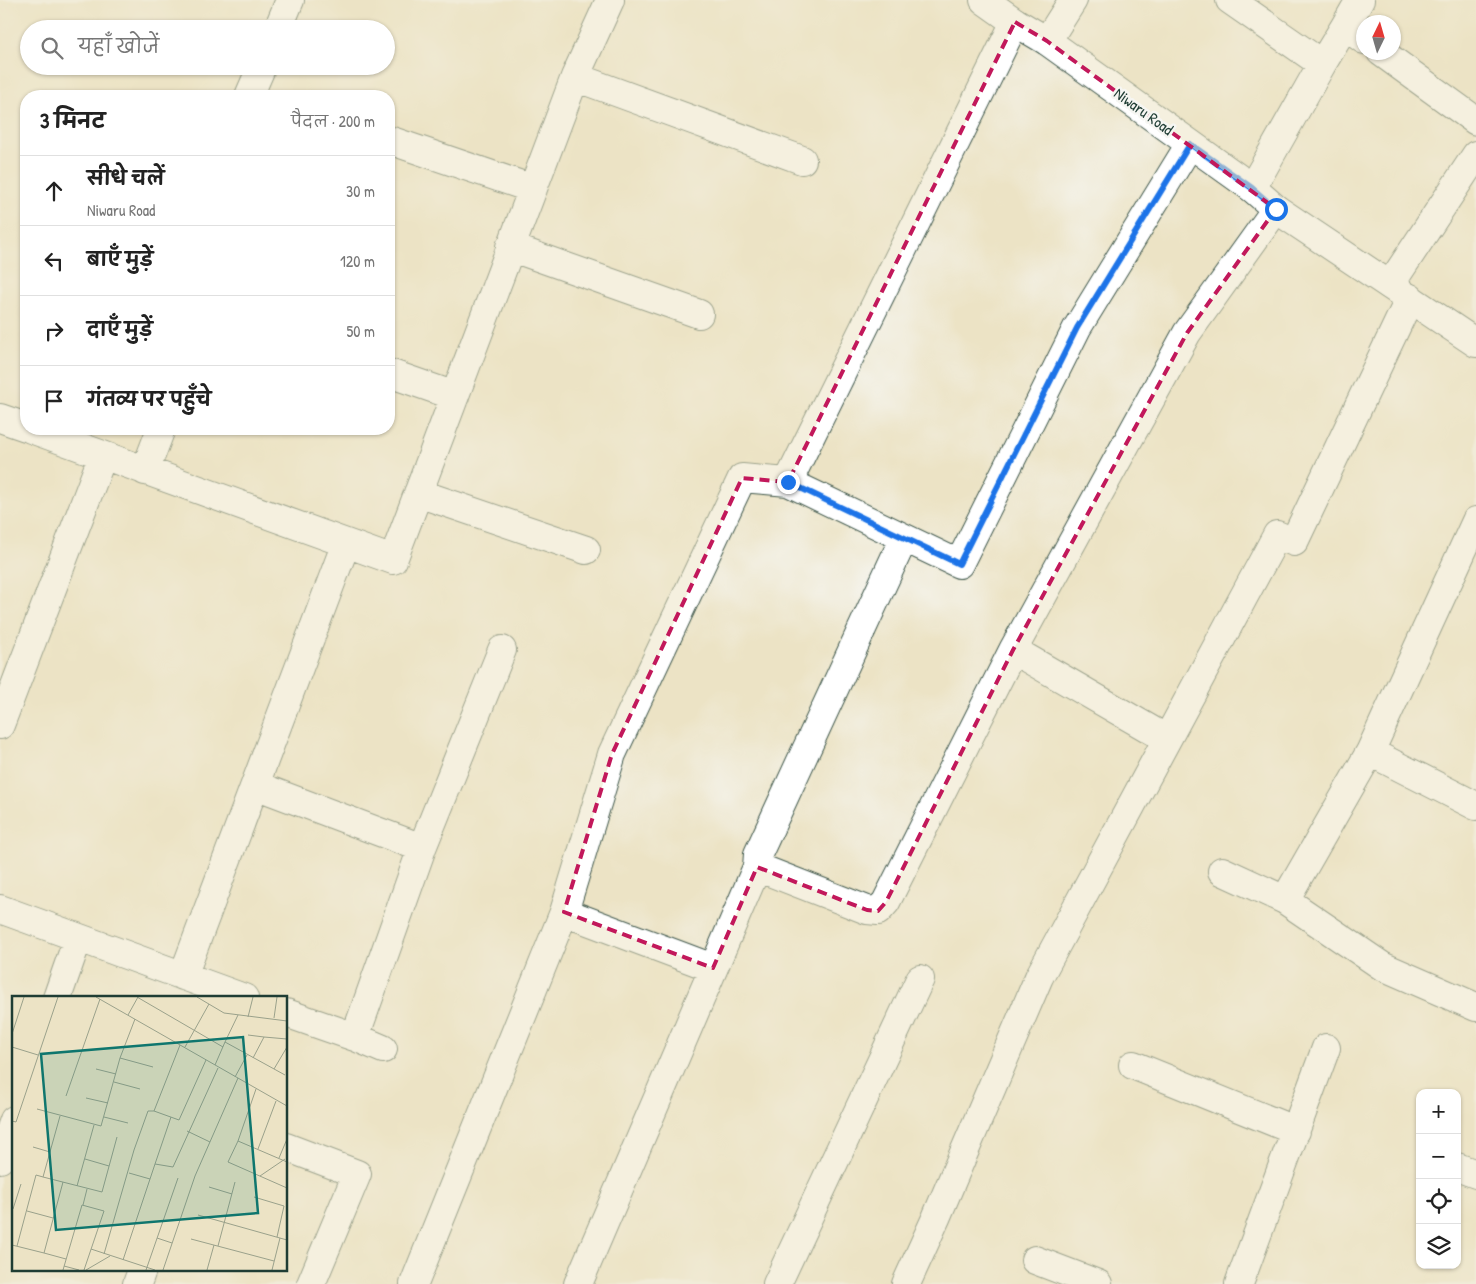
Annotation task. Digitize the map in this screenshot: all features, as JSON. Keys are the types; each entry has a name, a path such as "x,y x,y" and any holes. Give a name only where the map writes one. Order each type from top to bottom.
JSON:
{"street":[{"path":"282,20 290,0"},
{"path":"47,435 393,560 575,77 610,0"},
{"name":"Niwaru Road","path":"984,0 1015,22 1047,41 1252,188 1276,209 1476,343"},
{"path":"1047,41 1073,0"},
{"path":"1230,0 1322,64"},
{"path":"1252,188 1322,64 1354,33 1360,0"},
{"path":"788,482 1015,22"},
{"path":"1392,60 1476,121"},
{"path":"252,90 258,75"},
{"path":"575,77 802,160"},
{"path":"395,142 533,189"},
{"path":"414,1284 564,912 612,754 742,478 788,482 959,564 1077,328 1190,144"},
{"path":"906,1284 1039,977 1277,535 1294,542 1400,291 1476,155"},
{"path":"756,867 867,910 878,911 886,902 1013,650 1187,333 1276,209"},
{"path":"510,247 698,314"},
{"path":"395,375 455,396"},
{"path":"0,418 20,425"},
{"path":"145,470 159,435"},
{"path":"1,717 103,455"},
{"path":"418,493 586,550"},
{"path":"1284,900 1370,752 1476,521"},
{"path":"578,1284 714,968 756,867 758,854 904,538"},
{"path":"184,976 346,543"},
{"path":"355,1037 422,848 502,650"},
{"path":"1013,650 1167,739"},
{"path":"1370,752 1476,806"},
{"path":"255,784 422,848"},
{"path":"1222,871 1284,900 1382,966 1476,1007"},
{"path":"0,910 239,996"},
{"path":"564,912 714,968"},
{"path":"58,996 78,938"},
{"path":"777,1284 920,979"},
{"path":"288,1014 383,1049"},
{"path":"1239,1284 1326,1048"},
{"path":"1133,1065 1296,1131"},
{"path":"0,1159 12,1126"},
{"path":"288,1148 357,1174 311,1284"},
{"path":"1461,1168 1476,1174"},
{"path":"1035,1260 1098,1284"},
{"path":"137,1284 141,1272"}],"highlighted area":[{"path":"1015,22 1047,41 1276,209 1187,333 1013,650 886,902 878,911 867,910 757,867 713,968 564,912 612,754 742,478 788,482"}],"route":[{"path":"788,482 959,564 1077,328 1190,144 1252,188 1276,209"}]}
